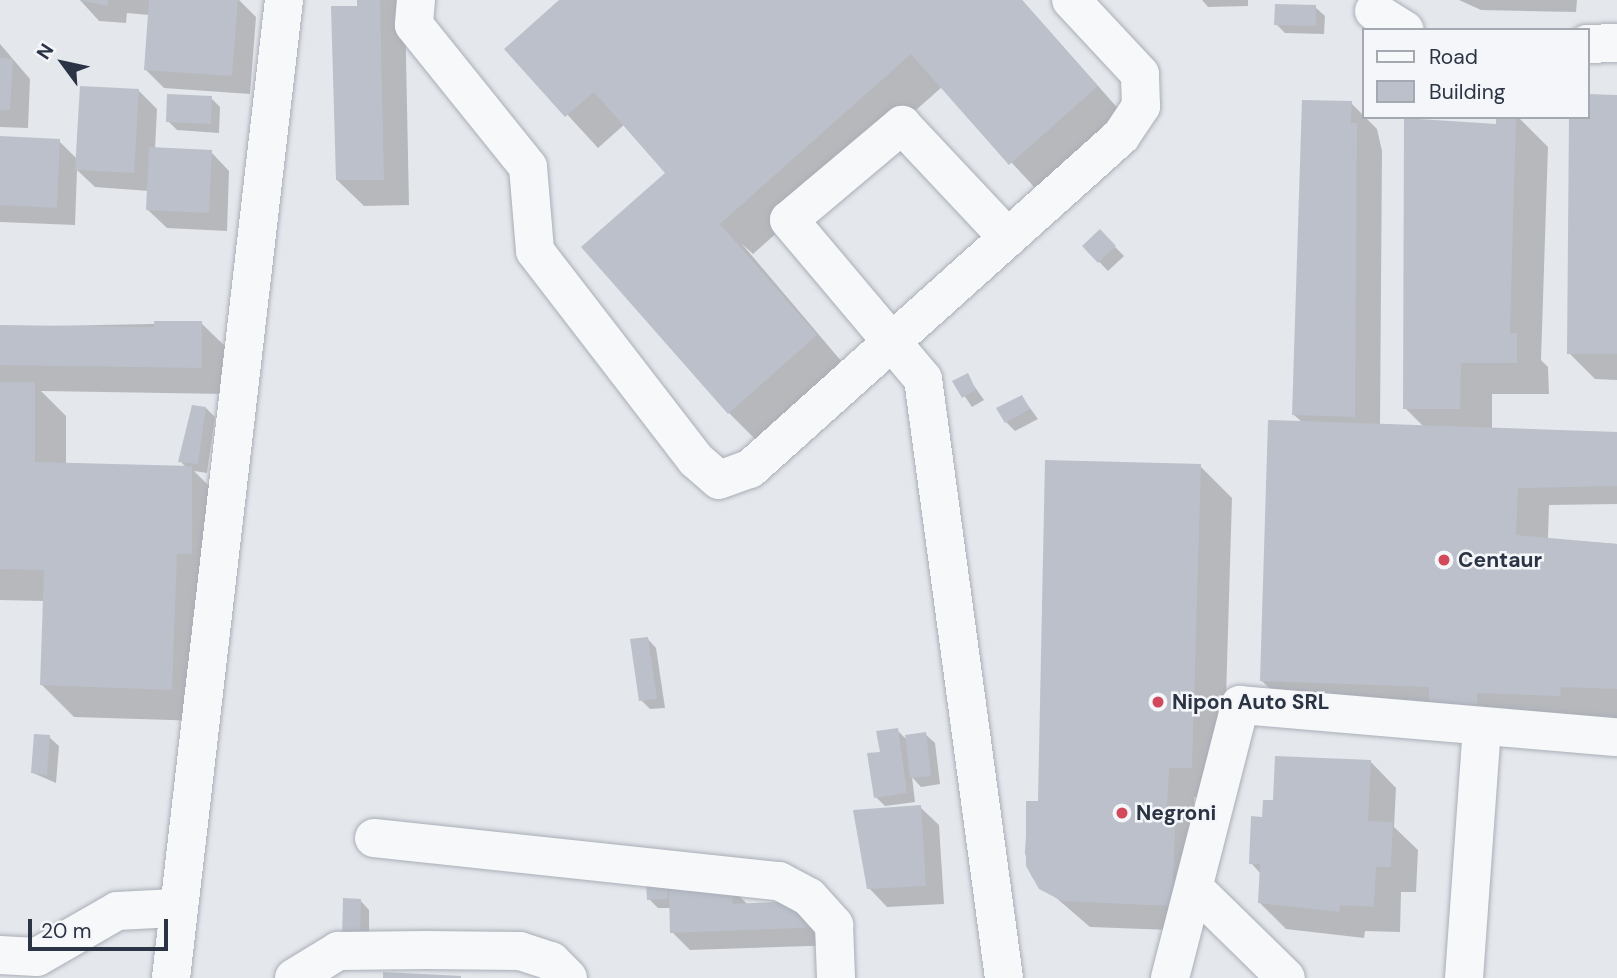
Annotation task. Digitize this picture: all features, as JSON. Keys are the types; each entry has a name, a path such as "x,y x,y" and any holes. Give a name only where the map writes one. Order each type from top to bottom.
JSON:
{"street":[{"path":"171,978 175,908 284,0"},
{"path":"416,0 414,25 528,167 535,251 696,460 719,480 750,469 1121,136 1140,106 1140,74 1071,0"},
{"path":"1589,44 1617,43"},
{"path":"1004,978 923,379 789,219 902,125 1008,238"},
{"path":"1170,978 1195,889 1240,705 1617,737"},
{"path":"1464,978 1482,727"},
{"path":"374,838 779,881 809,897 834,925 836,978"},
{"path":"1195,889 1286,978"},
{"path":"0,955 37,957 117,911 175,908"},
{"path":"294,978 338,951 426,950 520,951 551,961 568,978"}],"building":[{"path":"79,0 108,0 108,6"},
{"path":"149,0 238,0 232,76 144,70"},
{"path":"357,0 380,0 384,180 336,180 331,6 357,6"},
{"path":"559,0 1022,0 1098,86 1009,165 911,54 720,224 817,335 728,414 581,247 665,173 594,92 565,117 504,49"},
{"path":"1275,4 1316,5 1316,26 1274,25"},
{"path":"0,58 13,59 10,110 0,110"},
{"path":"80,86 139,89 134,173 75,170"},
{"path":"167,94 212,96 211,124 166,122"},
{"path":"1589,94 1617,95 1617,354 1567,354 1569,119 1589,119"},
{"path":"1302,100 1352,101 1351,123 1357,123 1355,417 1292,415"},
{"path":"1404,119 1496,124 1496,119 1516,119 1510,333 1517,333 1517,363 1461,363 1460,409 1403,409"},
{"path":"0,136 60,139 57,208 0,205"},
{"path":"149,147 212,150 209,213 146,210"},
{"path":"1100,229 1116,246 1098,263 1082,246"},
{"path":"154,321 202,321 202,368 0,365 0,325 154,327"},
{"path":"968,373 976,390 962,398 952,381"},
{"path":"0,382 35,382 35,462 192,466 192,554 177,554 172,690 40,685 44,570 0,569"},
{"path":"1022,395 1030,409 1005,423 996,408"},
{"path":"192,405 206,407 198,464 178,462"},
{"path":"1268,420 1617,432 1617,486 1518,488 1516,535 1617,544 1617,689 1561,687 1560,696 1477,693 1477,714 1429,712 1429,687 1260,681"},
{"path":"1045,460 1201,464 1192,768 1169,768 1167,806 1176,806 1172,906 1062,901 1039,889 1026,866 1026,801 1038,801"},
{"path":"648,637 657,699 639,701 630,639"},
{"path":"898,728 907,793 874,798 867,753 880,752 876,731"},
{"path":"926,732 931,776 910,778 905,735"},
{"path":"34,734 50,735 47,775 31,773"},
{"path":"1275,756 1371,760 1368,821 1393,822 1391,867 1376,867 1374,907 1340,905 1339,912 1258,903 1260,864 1249,864 1251,816 1262,817 1263,800 1273,800"},
{"path":"921,805 926,886 867,889 853,810"},
{"path":"667,879 668,899 647,900 646,881"},
{"path":"731,885 733,904 822,900 823,927 670,933 669,887"},
{"path":"343,898 361,899 360,941 342,941"},
{"path":"383,972 461,976 461,978 383,978"}],"place":[{"name":"Centaur","path":"1444,560"},
{"name":"Nipon Auto SRL","path":"1158,702"},
{"name":"Negroni","path":"1122,813"}]}
